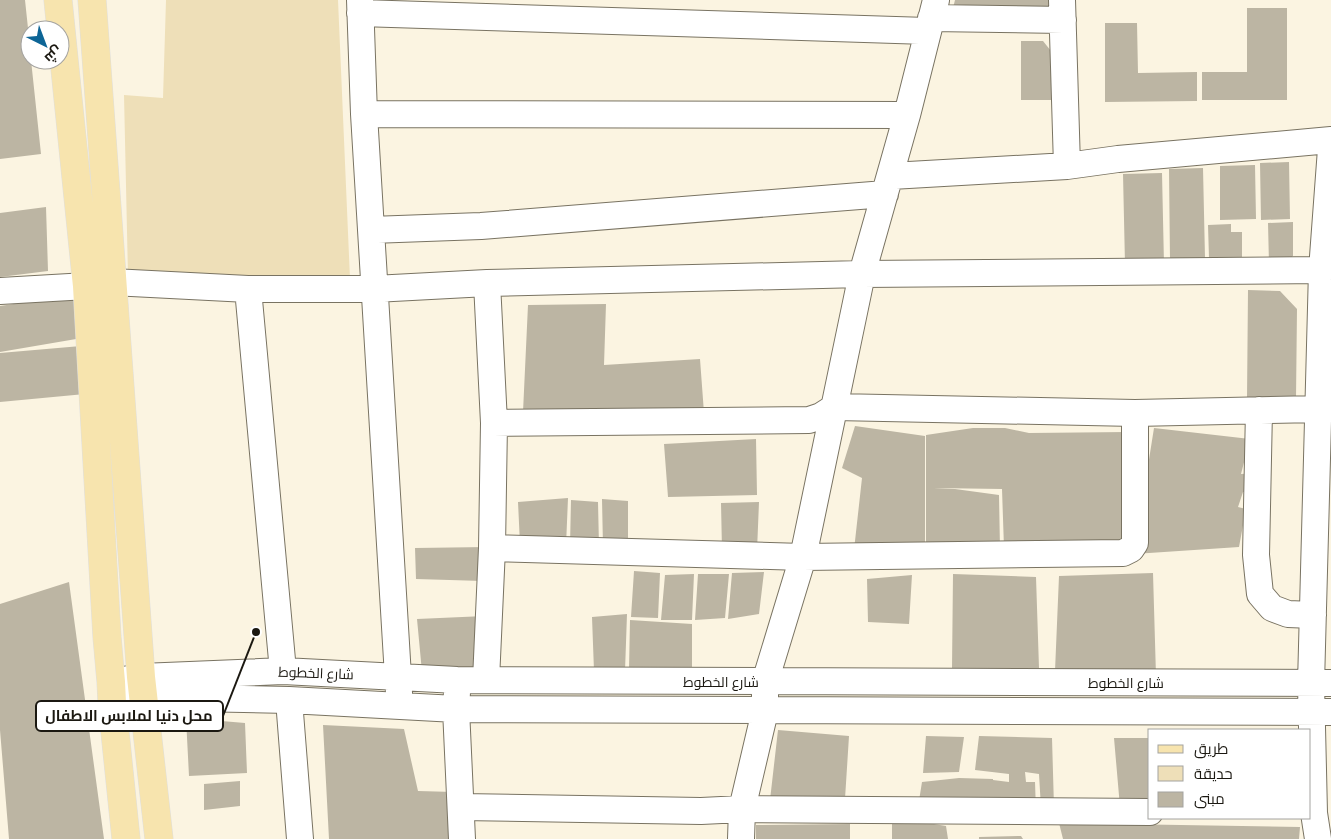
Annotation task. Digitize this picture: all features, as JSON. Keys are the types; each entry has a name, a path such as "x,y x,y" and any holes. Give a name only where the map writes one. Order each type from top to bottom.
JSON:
{"main road":[{"path":"58,0 100,284 159,839"},
{"path":"93,2 106,628 126,839"}],"street":[{"path":"399,705 364,114 360,6 931,16 1062,10 1067,166"},
{"path":"741,839 742,809 765,710 765,682 803,557 862,274 907,116 931,16"},
{"path":"364,114 907,116"},
{"path":"372,230 481,226 888,185 1128,158 1331,140"},
{"path":"1318,839 1312,813 1321,712 1321,684 1313,615 1322,270 1331,148"},
{"path":"0,291 100,284 248,289 374,288 487,282 862,274 1322,270"},
{"path":"486,680 492,548 494,422 487,282"},
{"path":"248,289 283,671"},
{"path":"494,422 809,420 821,416 835,407 1134,413 1318,409"},
{"path":"1259,410 1256,555 1260,594 1272,608 1288,614 1313,615"},
{"path":"492,548 803,557 1123,553 1131,549 1134,543 1134,413"},
{"name":"شارع الخطوط","path":"112,692 283,671 457,680 1321,684"},
{"path":"457,680 456,709 462,839"},
{"name":"شارع الخطوط","path":"142,687 289,700 456,709 1321,712"},
{"path":"289,700 300,839"},
{"path":"461,807 701,811 742,809 1148,812"}],"green space":[{"path":"166,0 338,0 350,279 128,276 124,95 163,98"}],"building":[{"path":"0,0 25,0 27,20 20,20 20,70 32,70 41,154 0,159"},
{"path":"955,0 1050,0 1050,11 953,8"},
{"path":"1247,8 1287,8 1287,100 1202,100 1202,72 1247,72"},
{"path":"1105,23 1137,23 1138,73 1197,72 1197,101 1105,102"},
{"path":"1021,41 1043,41 1051,51 1051,100 1021,100"},
{"path":"1289,162 1290,219 1261,220 1260,163"},
{"path":"1255,165 1256,219 1220,220 1220,166"},
{"path":"1203,168 1205,258 1170,259 1169,169"},
{"path":"1162,173 1164,264 1125,264 1123,174"},
{"path":"46,207 48,271 0,277 0,213"},
{"path":"1293,222 1293,256 1283,264 1269,264 1268,223"},
{"path":"1231,224 1231,232 1242,232 1242,258 1209,258 1208,225"},
{"path":"1248,290 1280,291 1297,309 1296,398 1247,398"},
{"path":"81,294 82,338 0,352 0,306"},
{"path":"606,304 604,365 700,359 704,413 523,412 528,305"},
{"path":"81,346 85,394 0,402 0,353"},
{"path":"855,426 925,436 925,551 854,550 862,478 842,468"},
{"path":"973,428 1005,428 1029,433 1127,432 1124,542 1004,548 1002,489 934,488 999,495 1000,549 926,552 926,435"},
{"path":"1154,428 1250,439 1241,474 1256,473 1256,492 1243,492 1238,507 1246,509 1239,547 1134,554"},
{"path":"756,439 757,495 668,497 664,444"},
{"path":"568,498 566,546 520,544 518,502"},
{"path":"602,499 628,501 628,547 603,547"},
{"path":"571,500 598,502 599,546 570,546"},
{"path":"759,502 757,551 722,550 721,503"},
{"path":"487,547 483,581 416,579 415,548"},
{"path":"634,571 660,573 658,618 631,617"},
{"path":"764,572 759,614 728,619 732,573"},
{"path":"1153,573 1156,676 1055,671 1059,576"},
{"path":"694,574 692,620 661,620 665,575"},
{"path":"698,574 729,574 725,618 695,620"},
{"path":"953,574 1036,577 1039,668 952,668"},
{"path":"912,575 909,624 868,622 867,579"},
{"path":"69,582 104,839 9,839 0,730 0,604"},
{"path":"627,614 625,671 594,671 592,617"},
{"path":"485,616 482,676 422,672 417,619"},
{"path":"630,620 692,624 692,672 629,670"},
{"path":"186,718 245,723 247,773 189,776"},
{"path":"323,725 404,729 418,791 454,792 455,839 329,839"},
{"path":"778,730 849,736 845,799 770,800"},
{"path":"926,736 964,737 959,772 923,773"},
{"path":"979,736 1052,738 1054,807 1041,808 1039,774 1025,772 1026,782 1035,782 1036,811 918,807 922,782 959,778 993,779 1009,782 1009,774 975,770"},
{"path":"1114,738 1148,738 1148,807 1120,807"},
{"path":"240,781 240,806 204,810 204,784"},
{"path":"892,817 946,826 948,839 892,839"},
{"path":"1059,823 1300,827 1299,839 1063,839"},
{"path":"850,824 850,839 756,839 756,825"},
{"path":"1021,836 1023,839 979,839 979,837"}],"place":[{"name":"محل دنيا لملابس الاطفال","path":"256,632"}]}
